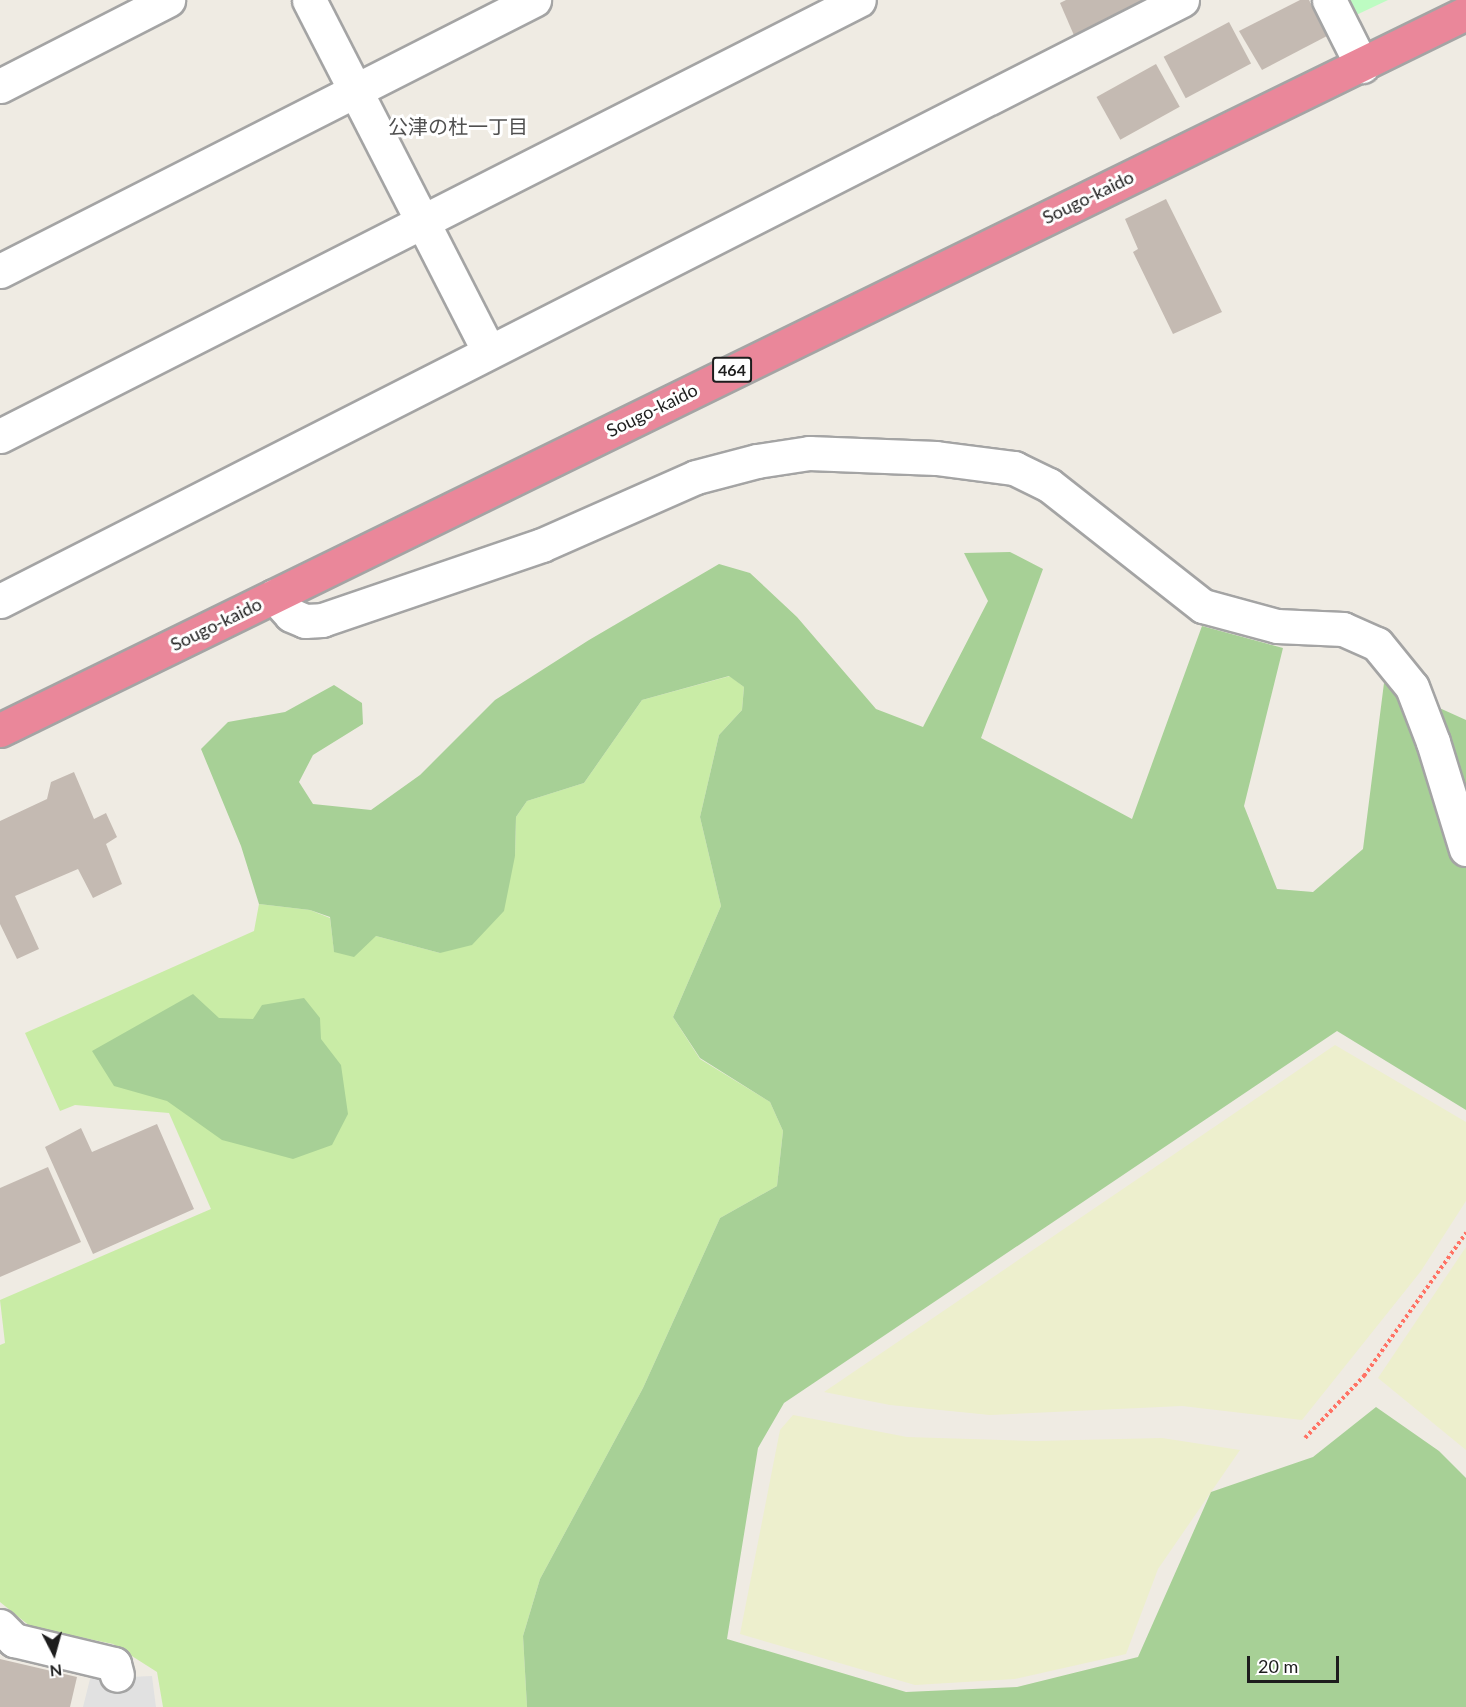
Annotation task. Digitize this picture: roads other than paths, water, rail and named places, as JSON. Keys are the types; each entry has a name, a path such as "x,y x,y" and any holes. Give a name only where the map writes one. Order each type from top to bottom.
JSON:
{"highway":[{"name":"Sougo-kaido","path":"0,730 955,261 1362,66 1466,13"}],"street":[{"path":"0,86 168,0"},
{"path":"309,0 489,352"},
{"path":"0,271 534,0"},
{"path":"0,436 859,0"},
{"path":"0,601 1182,0"},
{"path":"1329,0 1362,66"},
{"path":"274,596 291,615 305,621 322,620 542,545 696,477 757,461 808,453 936,458 1014,468 1049,485 1203,606 1277,626 1343,629 1377,644 1412,687 1433,742 1466,849"},
{"path":"0,1626 14,1640 114,1664 117,1675"}],"district":[{"name":"公津の杜一丁目","path":"458,126"}]}
